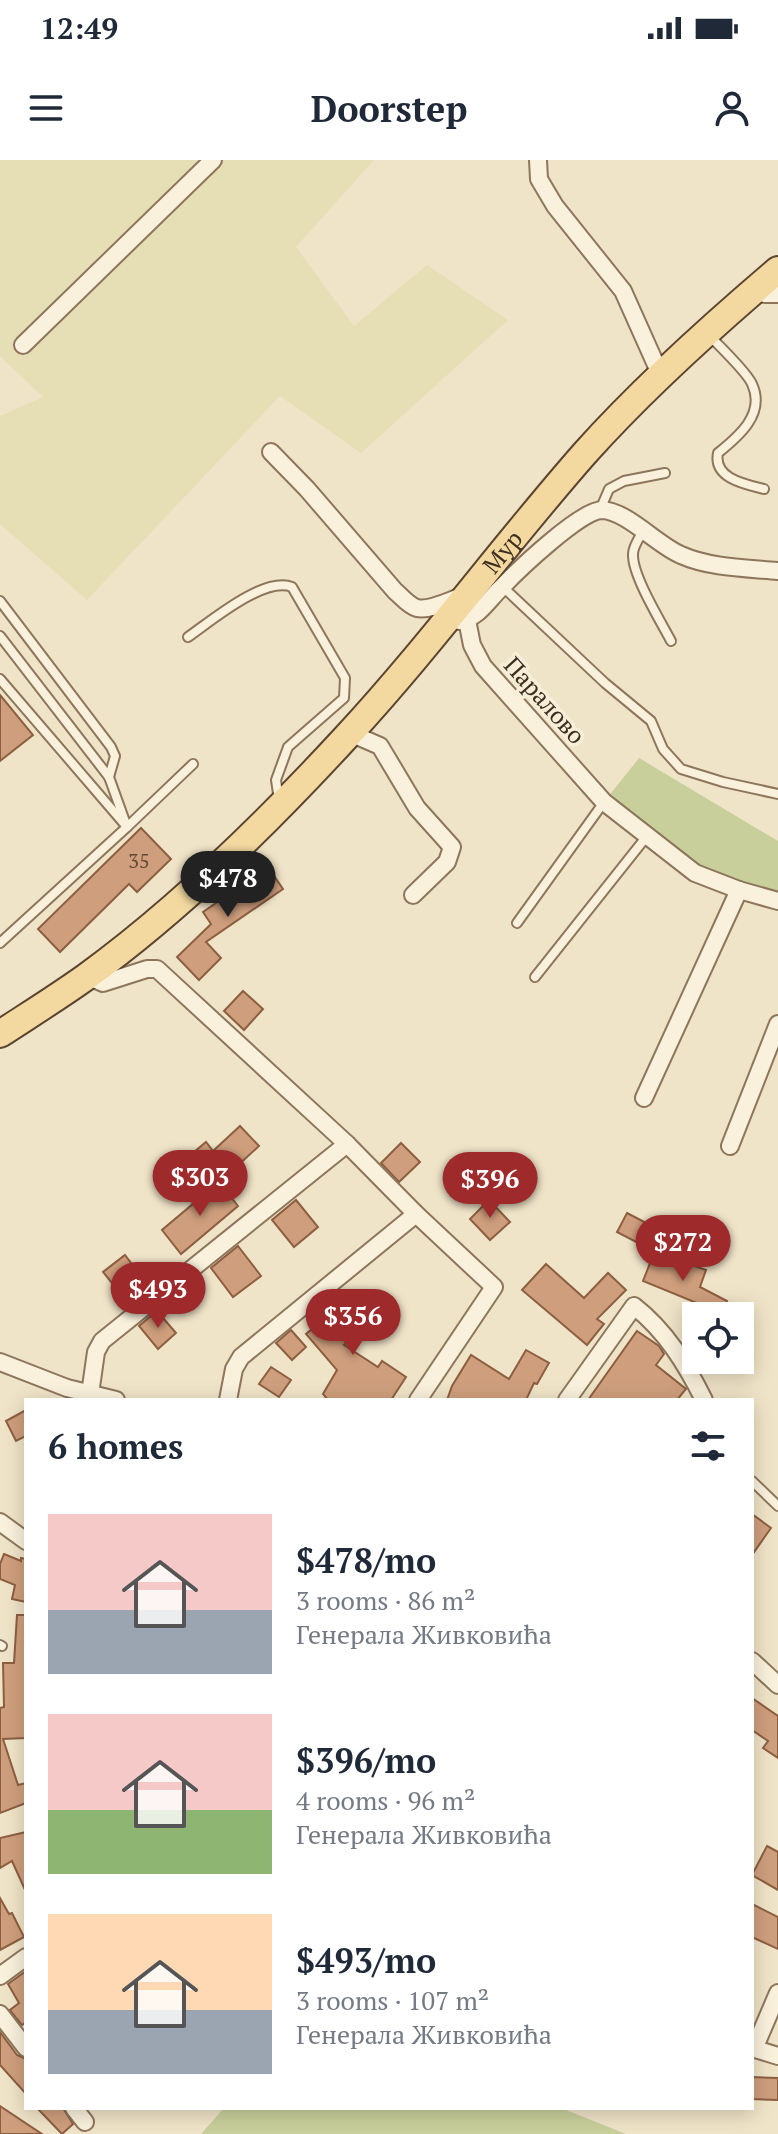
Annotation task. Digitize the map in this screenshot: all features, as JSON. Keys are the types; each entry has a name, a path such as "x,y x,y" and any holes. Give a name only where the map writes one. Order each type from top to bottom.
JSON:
{"main road":[{"name":"Мур","path":"0,1034 87,976 183,897 290,796 459,611 586,452 707,332 766,292 778,270"}],"street":[{"path":"23,345 213,160"},
{"path":"538,160 539,179 555,206 623,291 661,376"},
{"path":"271,452 395,591 417,608 459,611 502,586 580,518 600,510 610,511 670,550 696,561 778,571"},
{"name":"Паралово","path":"459,611 483,666 604,802 695,873 778,901"},
{"path":"350,733 380,746 417,808 452,847 447,862 413,895"},
{"path":"644,1098 739,890"},
{"path":"87,976 103,983 147,969 157,969 347,1144 494,1287 419,1398"},
{"path":"730,1146 778,1024"},
{"path":"90,1394 96,1352 102,1341 347,1144"},
{"path":"228,1398 234,1369 241,1357 416,1214"},
{"path":"568,1398 634,1306 651,1319 684,1361 703,1398"},
{"path":"0,1362 32,1376 107,1398"},
{"path":"0,1522 24,1540"},
{"path":"754,1663 778,1685"},
{"path":"0,1976 24,1958"},
{"path":"754,2047 778,1993"},
{"path":"0,2014 24,2045"},
{"path":"754,2049 778,2056"},
{"path":"76,2110 85,2122"}],"lane":[{"path":"707,332 752,384 755,404 751,420 736,439 718,453 716,462 721,471 737,482 764,489"},
{"path":"600,510 609,489 616,485 665,473"},
{"path":"643,531 633,551 635,562 644,588 671,641"},
{"path":"188,637 236,604 271,585 292,587 345,678 344,698 288,747 276,780 290,796"},
{"path":"502,586 605,683 651,721 663,749 681,769 778,794"},
{"path":"0,601 111,747 115,756 109,777"},
{"path":"0,636 109,777 127,827"},
{"path":"0,679 127,827"},
{"path":"0,943 193,764"},
{"path":"517,923 604,802"},
{"path":"535,977 647,836"},
{"path":"754,1483 778,1506"}],"shaded area":[{"path":"0,160 374,160 296,247 354,326 427,265 508,320 361,453 280,396 87,600 0,524 0,416 43,397 0,356"}],"green space":[{"path":"639,758 778,841 778,901 695,873 604,802"},
{"path":"222,2110 566,2110 626,2134 201,2134"}],"building":[{"path":"0,695 33,735 0,761"},
{"path":"141,828 171,859 137,892 129,884 60,952 38,929"},
{"path":"268,867 283,889 206,942 221,958 199,980 177,957 211,924 203,912"},
{"path":"243,991 263,1009 244,1030 224,1011"},
{"path":"240,1126 259,1146 236,1167 232,1163 207,1183 187,1158 206,1142 213,1151"},
{"path":"401,1143 420,1162 399,1182 381,1163"},
{"path":"219,1182 238,1206 181,1254 162,1230"},
{"path":"296,1200 318,1227 294,1247 272,1220"},
{"path":"489,1200 510,1222 490,1240 470,1219"},
{"path":"627,1213 650,1225 640,1244 617,1232"},
{"path":"238,1246 261,1276 233,1297 211,1268"},
{"path":"656,1248 681,1257 679,1261 706,1270 700,1287 727,1301 695,1302 643,1281"},
{"path":"125,1255 145,1281 124,1298 103,1272"},
{"path":"546,1264 584,1298 608,1273 626,1290 597,1319 604,1324 587,1345 522,1290"},
{"path":"356,1294 376,1317 344,1345 378,1367 382,1361 406,1377 392,1398 326,1398 323,1394 337,1370 306,1334"},
{"path":"157,1311 176,1333 158,1349 139,1326"},
{"path":"291,1330 306,1347 292,1360 276,1343"},
{"path":"637,1331 659,1346 664,1354 656,1365 686,1389 679,1398 589,1398"},
{"path":"526,1350 549,1363 527,1398 448,1398 471,1355 509,1379"},
{"path":"271,1367 291,1380 279,1397 259,1384"},
{"path":"24,1411 24,1437 16,1441 6,1421"},
{"path":"754,1515 771,1528 754,1552"},
{"path":"4,1554 21,1561 24,1559 24,1602 12,1599 15,1585 0,1579"},
{"path":"17,1615 24,1615 24,1738 3,1739 18,1785 24,1784 24,1804 0,1813 3,1663 14,1663"},
{"path":"754,1699 778,1716 778,1758 763,1748 768,1741 754,1731"},
{"path":"24,1832 24,1888 12,1861 0,1868 0,1838"},
{"path":"767,1846 778,1852 778,1890 754,1876"},
{"path":"0,1898 24,1937 0,1950"},
{"path":"754,1905 778,1917 778,1949 754,1938"},
{"path":"24,1972 22,2025 10,2010 19,2003 8,1984"},
{"path":"0,2032 17,2055 24,2058 24,2092 0,2065"},
{"path":"754,2077 778,2078 778,2100 754,2099"},
{"path":"0,2106 42,2134 0,2134"},
{"path":"39,2110 64,2110 73,2124 62,2134"}]}
